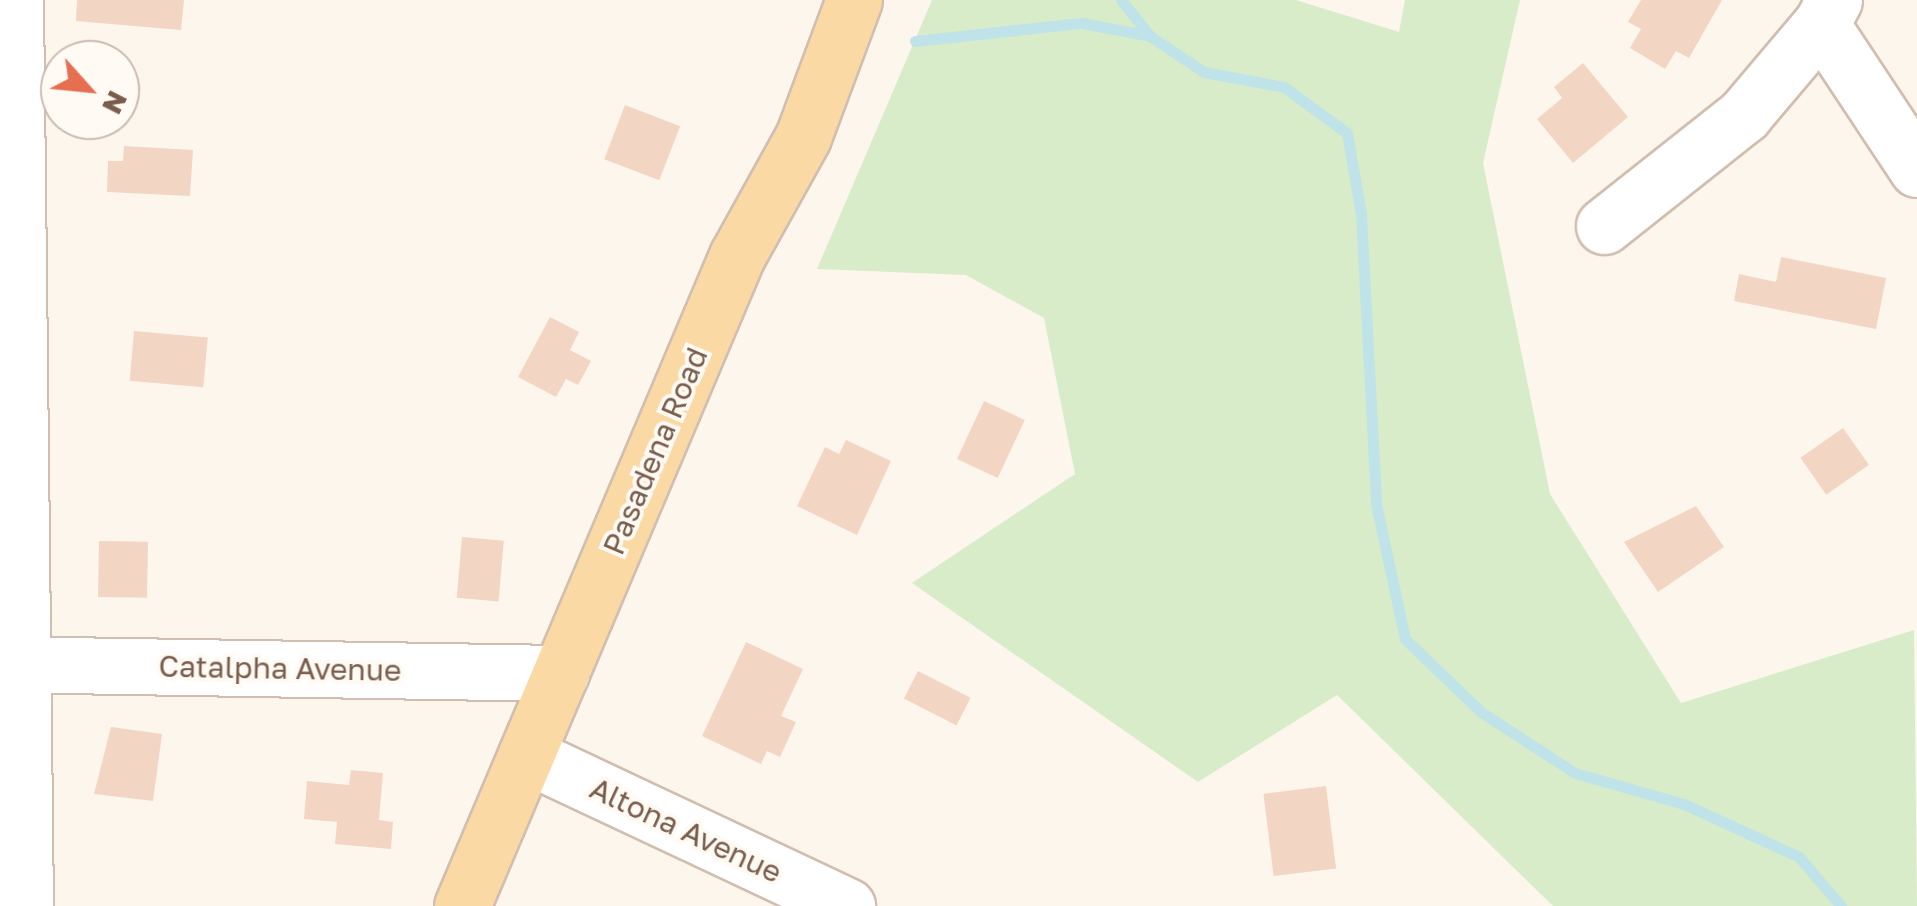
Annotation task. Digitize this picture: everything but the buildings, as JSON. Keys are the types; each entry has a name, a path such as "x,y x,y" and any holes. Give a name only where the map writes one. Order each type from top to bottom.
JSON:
{"main road":[{"name":"Pasadena Road","path":"462,906 737,256 803,137 854,0"}],"street":[{"path":"15,0 6,238 9,664 25,906"},
{"path":"1604,226 1744,114 1827,12 1917,168"},
{"name":"Catalpha Avenue","path":"9,664 561,673"},
{"name":"Altona Avenue","path":"526,755 846,906"}],"green space":[{"path":"932,0 1296,0 1399,32 1405,0 1520,0 1483,163 1550,494 1681,703 1914,630 1917,906 1553,906 1337,695 1198,782 912,583 1075,474 1044,318 966,275 817,269"}],"waterway":[{"path":"1121,0 1150,36"},
{"path":"915,41 1082,23 1150,36 1204,72 1284,87 1347,133 1361,214 1376,504 1405,639 1481,712 1575,773 1684,804 1799,857 1841,906"}]}
